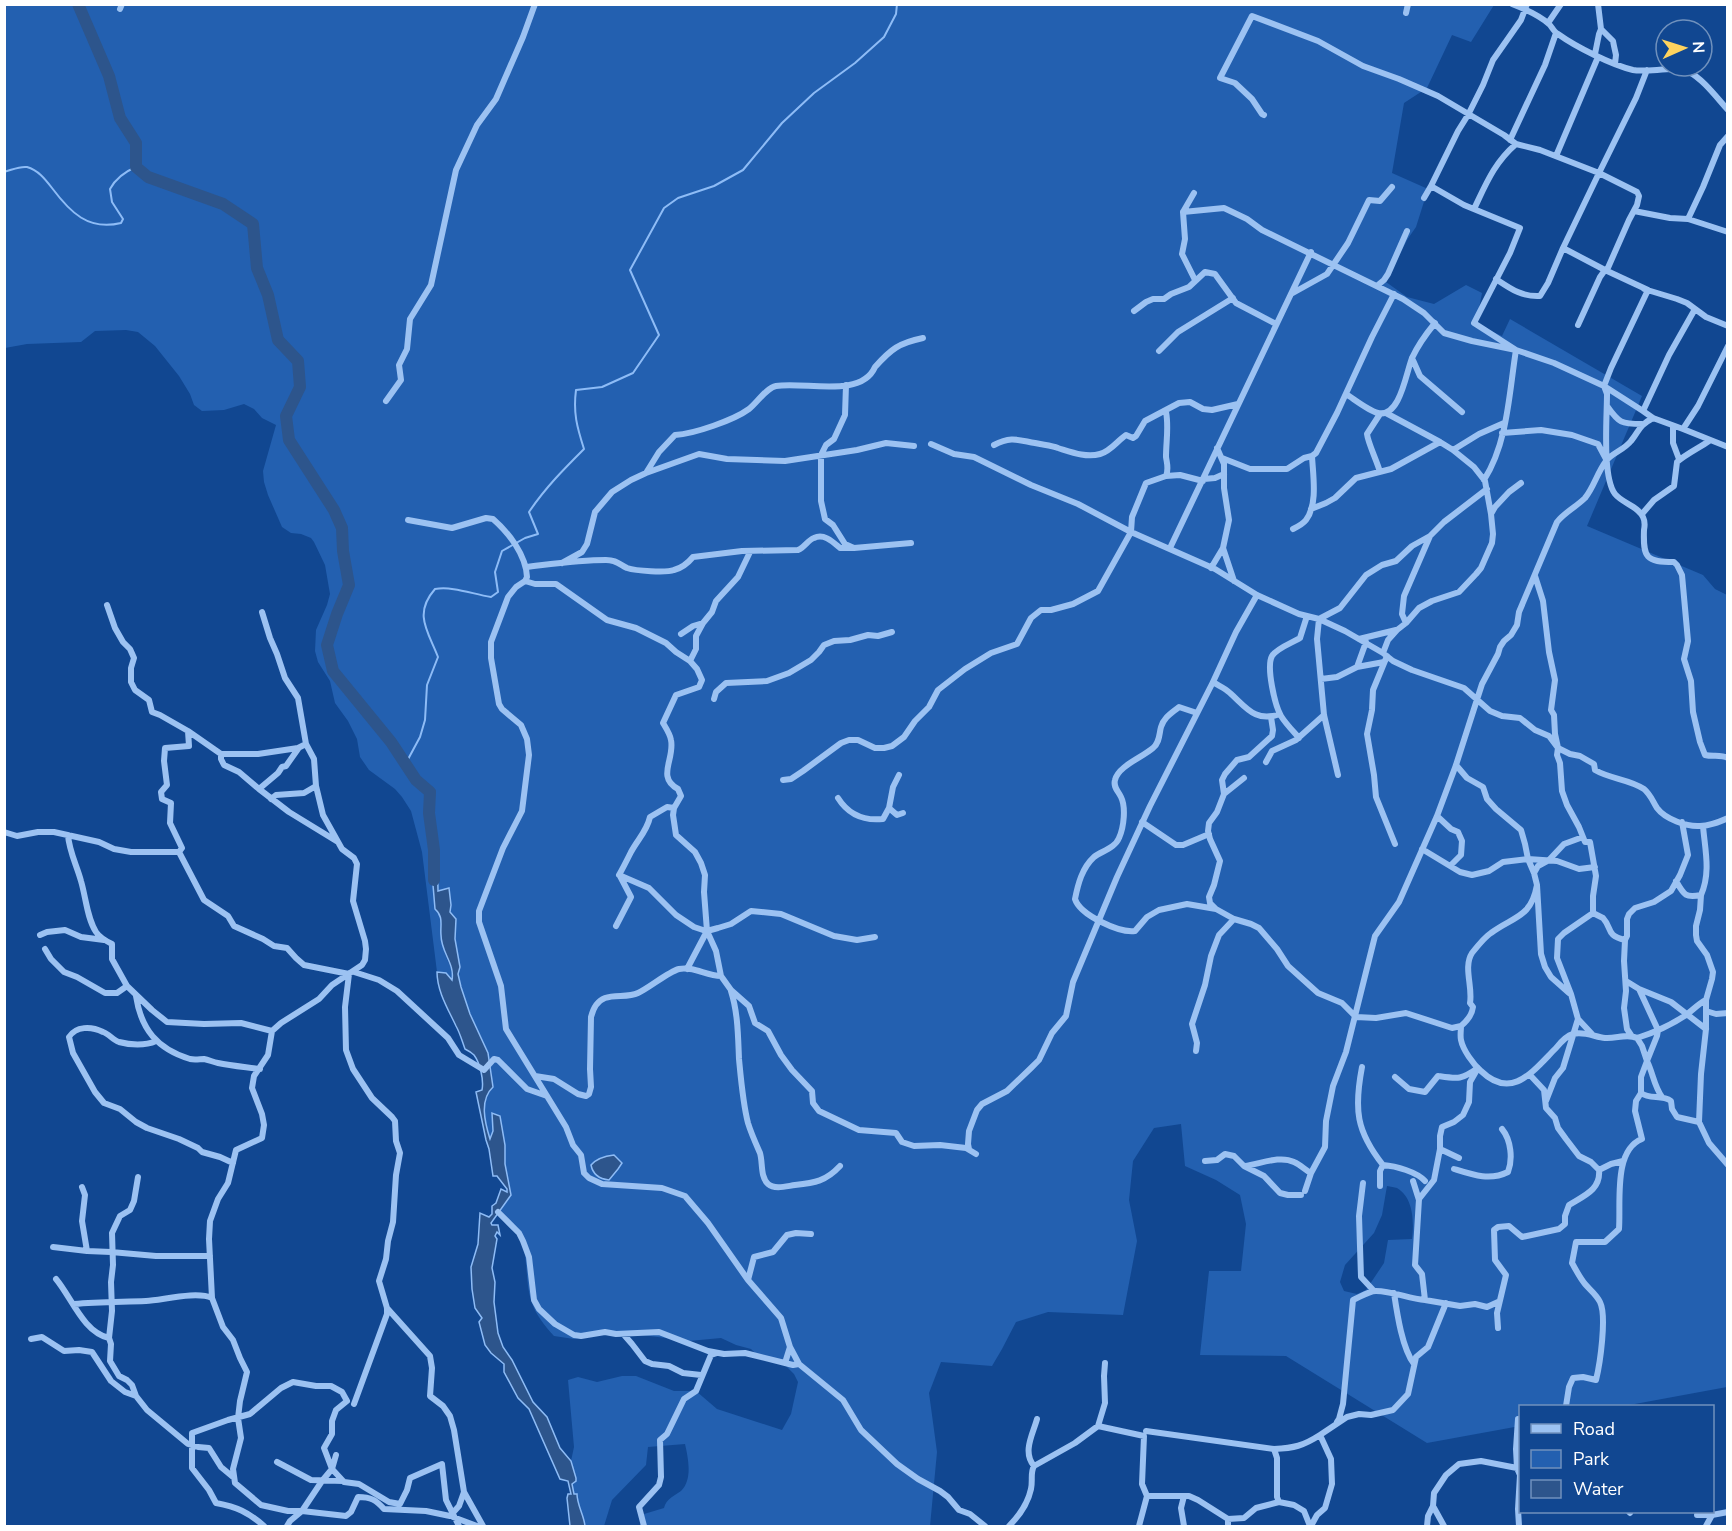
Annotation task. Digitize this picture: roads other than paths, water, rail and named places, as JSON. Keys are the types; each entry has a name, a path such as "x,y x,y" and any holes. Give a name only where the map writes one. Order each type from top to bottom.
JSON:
{"street":[{"path":"386,401 400,380 399,364 407,350 410,319 431,285 456,170 477,125 496,99 535,4"},
{"path":"1406,13 1408,4"},
{"path":"1512,4 1526,7 1548,23 1556,33 1615,64 1636,70 1688,71 1695,78 1702,80 1728,110"},
{"path":"1548,23 1561,4"},
{"path":"1556,156 1597,55 1601,29 1598,4"},
{"path":"1424,198 1468,115 1492,60 1521,20 1526,7"},
{"path":"1264,115 1252,99 1235,83 1220,78 1252,16 1318,41 1363,66 1438,96 1514,142 1599,173 1639,194 1637,205 1578,325"},
{"path":"1601,29 1613,41 1615,64"},
{"path":"1474,209 1486,182 1514,142 1556,33"},
{"path":"1496,279 1520,294 1540,296 1636,98 1647,70"},
{"path":"1688,219 1720,146 1728,136"},
{"path":"1431,186 1474,209 1520,228 1510,253 1474,323 1516,350"},
{"path":"1290,295 1327,274 1348,243 1369,201 1380,201 1392,187"},
{"path":"1194,193 1183,212 1185,239 1182,254 1195,280"},
{"path":"1183,212 1224,208 1247,219 1262,230 1394,294 1435,322 1444,333 1516,350 1554,363 1604,386 1653,418 1728,447"},
{"path":"1634,211 1688,219 1728,232"},
{"path":"1378,285 1388,274 1407,231"},
{"path":"1563,249 1648,290 1677,298 1711,320 1728,326"},
{"path":"1170,548 1311,252"},
{"path":"1134,310 1146,302 1166,298 1189,287 1205,272 1215,274 1236,303 1276,324"},
{"path":"1648,290 1604,386 1607,394 1606,460 1609,482 1613,492 1642,514 1647,556 1656,562 1674,562 1682,575 1688,641 1684,659 1690,681 1693,712 1705,755 1728,758"},
{"path":"1222,458 1250,469 1287,469 1319,450 1394,294"},
{"path":"1159,351 1178,332 1233,298"},
{"path":"1643,411 1695,309"},
{"path":"1380,472 1367,434 1383,414 1391,411 1396,405 1412,358 1435,322"},
{"path":"646,473 658,452 675,435 685,435 704,429 747,411 772,386 793,383 838,387 861,381 874,370 889,351 897,346 923,338"},
{"path":"1683,429 1698,406 1728,346"},
{"path":"1484,480 1495,460 1502,433 1516,350"},
{"path":"1412,358 1420,376 1462,412"},
{"path":"846,385 843,421 834,439 826,445 821,455 820,501 825,519 833,525 845,544 854,548"},
{"path":"1346,394 1454,450 1474,467 1484,480 1491,514 1492,543 1481,568 1459,592 1419,608 1388,640 1382,670 1373,690 1367,734 1376,797 1395,844"},
{"path":"994,445 1004,440 1020,439 1055,446 1075,454 1099,454 1118,444 1126,435 1133,438 1145,421 1179,404 1190,402 1207,410 1238,404"},
{"path":"1607,406 1619,422 1642,424"},
{"path":"1166,412 1168,433 1166,455 1168,472 1166,476"},
{"path":"1204,1161 1217,1160 1228,1154 1234,1156 1244,1166 1264,1176 1280,1193 1288,1196 1303,1193 1325,1147 1326,1121 1333,1086 1356,1017 1375,936 1399,902 1437,816 1482,684 1500,647 1517,625 1519,612 1557,522 1563,513 1582,500 1589,492 1606,460 1631,441 1642,424 1653,418"},
{"path":"1454,450 1479,434 1504,423"},
{"path":"1673,426 1673,443 1679,459"},
{"path":"1502,433 1541,430 1572,435 1598,444 1606,460"},
{"path":"1642,514 1654,500 1674,486 1679,459 1709,441"},
{"path":"1311,509 1335,498 1356,478 1391,469 1440,442"},
{"path":"562,563 582,552 587,544 595,512 612,492 646,473 699,454 727,459 785,461 857,450 886,443 914,446"},
{"path":"932,444 954,454 974,457 1031,485 1077,504 1131,532 1211,568 1257,595 1319,619 1366,642 1393,661 1464,688 1490,711 1503,716 1520,718 1535,730 1549,736 1558,748 1594,764 1595,770 1602,775 1621,779 1643,789 1666,817 1696,826 1728,818"},
{"path":"1211,568 1223,548 1229,520 1222,458 1217,448"},
{"path":"1293,529 1306,520 1311,509 1312,456"},
{"path":"783,780 791,779 841,743 849,740 858,740 874,748 892,746 904,737 929,707 938,690 991,653 1017,644 1031,618 1041,610 1073,604 1098,591 1131,532 1132,517 1146,483 1166,476 1180,475 1203,480 1224,474"},
{"path":"1491,514 1502,498 1521,483"},
{"path":"1319,619 1340,608 1366,574 1382,565 1396,561 1412,546 1430,536 1444,522 1487,489"},
{"path":"408,520 452,528 486,518 493,519 503,528 523,557 526,567 527,577 508,597 492,635 490,650 499,704 521,726 527,739 529,755 523,803 519,819 503,848 479,911 479,922 501,986 506,1029 566,1127 573,1145 581,1155 584,1173 589,1178 603,1184 662,1188 685,1196 708,1223 748,1280 781,1318 798,1364 843,1400 861,1430 897,1464 940,1491 959,1510 970,1514 985,1527"},
{"path":"1406,623 1402,614 1404,596 1430,536"},
{"path":"526,567 606,560 643,571 672,571 680,568 693,557 742,551 798,550 805,547 813,538 824,537 840,548 911,543"},
{"path":"1223,548 1234,581"},
{"path":"690,661 696,649 696,636 703,623 717,601 738,578 750,552"},
{"path":"1535,576 1543,601 1555,680 1551,710 1554,715 1557,755 1560,763 1560,783 1563,797 1585,842 1590,842 1596,876 1593,914"},
{"path":"525,581 556,585 608,620 636,628 666,643 697,669 702,680 700,686 676,695 663,723 672,745 667,769 668,778 671,785 678,789 681,795 674,808 673,821 676,835 695,852 705,875 707,931 716,951 721,976 731,990 749,1006 755,1023 768,1031 781,1055 812,1091 813,1103 819,1111 859,1130 896,1133 902,1142 914,1146 940,1145 969,1149"},
{"path":"976,1154 972,1153 968,1144 969,1131 977,1110 982,1104 1007,1091 1039,1060 1052,1033 1066,1016 1073,982 1143,822 1236,632 1257,595"},
{"path":"107,605 115,628 134,658 131,682 135,690 149,700 152,712 188,731 221,753 252,754 298,748 306,744"},
{"path":"262,612 285,678 298,698 306,744 314,759 315,786 323,814 338,842 354,858 357,865 353,901 365,941 365,955 363,963 351,973 332,985 319,999 272,1031 267,1055 254,1076 252,1088 262,1114 264,1125 262,1138 236,1150 228,1183 218,1199 210,1221 212,1298 223,1327 233,1340 247,1371 240,1401 238,1418 241,1438 232,1470 233,1477 235,1483 261,1505 288,1511 346,1516 351,1512 358,1497 369,1497 384,1509 426,1511 450,1516 477,1527"},
{"path":"1299,738 1280,714 1273,692 1271,661 1277,651 1300,638 1307,616"},
{"path":"1319,619 1317,639 1324,715 1338,774"},
{"path":"681,634 703,623"},
{"path":"1359,639 1397,630"},
{"path":"714,699 716,692 726,683 767,681 789,673 811,660 824,645 834,641 868,635 878,636 892,632"},
{"path":"1357,667 1366,642"},
{"path":"1321,679 1337,677 1385,657"},
{"path":"1213,682 1229,692 1242,706 1256,715 1271,717 1280,714"},
{"path":"1197,713 1179,707 1169,713 1161,725 1155,747 1120,771 1116,777 1114,784 1122,798 1124,809 1120,836 1117,842 1095,856 1087,865 1079,882 1075,899 1080,909 1128,932 1136,931 1147,917 1160,910 1187,904 1216,909"},
{"path":"1266,762 1272,752 1299,738 1324,715"},
{"path":"1224,794 1222,780 1225,774 1237,760 1249,757 1272,736 1271,717"},
{"path":"179,852 182,848 170,823 171,803 162,799 161,792 167,785 165,748 189,746 188,731"},
{"path":"259,789 282,767 286,766 298,748"},
{"path":"221,753 224,765 239,772 271,799 338,842"},
{"path":"1456,765 1467,778 1483,787 1492,804 1521,830 1537,885 1541,954 1551,976 1571,994"},
{"path":"838,798 845,808 858,816 883,819 889,808 898,775"},
{"path":"1244,778 1224,794 1209,823 1209,834 1220,861 1209,897 1210,903 1234,920 1260,928 1288,966 1318,993 1342,1003 1356,1017 1376,1018 1406,1013 1452,1028 1461,1026 1473,1010 1470,1003 1468,962 1473,952 1491,933 1522,915 1532,902 1537,885"},
{"path":"271,799 276,795 304,794 315,786"},
{"path":"619,875 632,850 643,836 650,817 667,807 674,808"},
{"path":"889,808 897,815 903,813"},
{"path":"1437,816 1461,835 1463,847 1461,855 1450,866"},
{"path":"1143,822 1176,845 1183,845 1209,834"},
{"path":"1662,1097 1642,1046 1627,1029 1624,1018 1626,922 1629,914 1635,908 1654,902 1671,891 1680,875 1688,855 1682,822"},
{"path":"1703,826 1708,868 1706,885 1701,895 1696,935 1713,972 1706,1000 1706,1029 1698,1122 1709,1143 1728,1165"},
{"path":"4,832 17,836 54,832 130,852 179,852"},
{"path":"68,835 90,919 97,933 112,944 112,959 127,986 136,996 167,1022 241,1023 272,1031"},
{"path":"1534,873 1538,866 1547,861 1564,844 1583,837"},
{"path":"1422,849 1460,872 1472,875 1489,871 1503,862 1528,859 1563,862 1579,869 1595,867"},
{"path":"179,852 204,900 228,916 234,926 274,946 287,948 304,965 379,980 397,991 448,1038 461,1056 484,1070 494,1059 498,1060 527,1089 547,1096"},
{"path":"616,926 631,897 619,875"},
{"path":"619,875 649,888 676,915 694,927 707,931 731,924 751,911 781,914 834,936 857,940 875,937"},
{"path":"1676,881 1686,896 1701,895"},
{"path":"1593,914 1603,918 1616,937 1625,940"},
{"path":"1592,1034 1578,1019 1557,958 1558,939 1593,914"},
{"path":"1196,1051 1197,1043 1192,1024 1205,985 1211,957 1220,935 1234,920"},
{"path":"40,935 65,930 89,939 104,940"},
{"path":"687,969 707,931"},
{"path":"45,949 64,972 105,993 117,993 127,986"},
{"path":"535,1076 554,1079 578,1094 586,1096 591,1087 591,1017 596,1006 605,998 637,994 677,969 699,970 712,976 721,976"},
{"path":"351,973 345,1006 346,1050 354,1069 372,1098 395,1121 396,1141 400,1153 393,1222 379,1281 387,1314 354,1404"},
{"path":"1626,981 1671,1002 1706,1029"},
{"path":"1566,1405 1573,1378 1583,1377 1596,1380 1602,1350 1602,1305 1583,1282 1572,1263 1576,1242 1605,1242 1619,1229 1623,1161 1635,1142 1642,1139 1635,1111 1636,1101 1641,1092 1641,1077 1658,1030 1639,989"},
{"path":"731,990 737,1020 745,1107 765,1180 772,1186 780,1187 807,1184 822,1181 840,1166"},
{"path":"136,996 138,1012 145,1027 156,1041 169,1050 192,1059 207,1059 223,1064 260,1069"},
{"path":"1461,1026 1461,1040 1464,1048 1478,1068 1489,1079 1502,1084 1518,1081 1530,1075 1564,1040 1573,1034 1592,1034 1607,1038 1634,1037 1658,1030 1687,1014 1694,1006 1706,1000"},
{"path":"1706,1011 1712,1014 1728,1013"},
{"path":"1546,1101 1555,1078 1563,1068 1569,1054 1578,1019"},
{"path":"156,1041 140,1045 118,1042 103,1032 83,1028 75,1030 69,1037 73,1053 95,1092 104,1103 120,1108 147,1128 179,1139 202,1152 233,1163"},
{"path":"1362,1066 1358,1085 1358,1120 1364,1136 1383,1165 1411,1173 1425,1181"},
{"path":"1395,1077 1409,1089 1425,1092 1438,1076 1464,1078 1478,1068"},
{"path":"1419,1200 1434,1180 1442,1127 1454,1122 1463,1114 1469,1102 1470,1082 1478,1068"},
{"path":"1498,1328 1497,1313 1506,1275 1495,1260 1494,1230 1498,1227 1509,1226 1522,1237 1559,1229 1565,1224 1569,1205 1592,1192 1600,1177 1599,1170 1591,1162 1579,1156 1558,1128 1555,1118 1546,1108 1544,1090 1530,1075"},
{"path":"1641,1092 1650,1097 1670,1100 1677,1117 1698,1122"},
{"path":"1454,1169 1487,1178 1501,1176 1508,1172 1511,1164 1509,1145 1507,1135 1502,1129"},
{"path":"1440,1149 1459,1158"},
{"path":"1244,1166 1289,1160 1298,1163 1311,1173"},
{"path":"1599,1170 1623,1161"},
{"path":"1380,1186 1380,1172 1383,1165"},
{"path":"138,1177 134,1201 130,1209 120,1216 112,1233 110,1361 119,1376 132,1386 135,1396 147,1410 188,1444 209,1448 221,1467 233,1477"},
{"path":"1413,1181 1419,1200 1415,1265 1422,1274 1425,1300"},
{"path":"1363,1183 1359,1216 1361,1277 1374,1291"},
{"path":"82,1187 85,1195 82,1221 87,1251"},
{"path":"498,1212 521,1236 529,1257 537,1305 545,1316 574,1335 605,1332 616,1334 658,1332 708,1351 724,1354 746,1353 793,1365 798,1364"},
{"path":"748,1280 754,1257 773,1252 787,1235 811,1234"},
{"path":"53,1247 156,1256 210,1256"},
{"path":"56,1279 87,1325 103,1337 109,1338"},
{"path":"1330,1429 1339,1419 1343,1404 1353,1300 1374,1291 1460,1306 1475,1304 1486,1307 1498,1302"},
{"path":"1394,1293 1402,1338 1414,1364"},
{"path":"74,1304 200,1296 212,1298"},
{"path":"1146,1431 1287,1449 1306,1444 1347,1417 1393,1410 1408,1394 1416,1358 1428,1347 1433,1338 1446,1303"},
{"path":"387,1308 430,1356 432,1368 430,1396 443,1406 450,1416 464,1492 483,1527"},
{"path":"624,1336 645,1361 669,1366 682,1373 702,1375"},
{"path":"31,1340 42,1337 64,1351 92,1352 111,1381 125,1392 135,1396"},
{"path":"784,1363 790,1347"},
{"path":"644,1527 639,1507 659,1485 661,1477 660,1440 667,1434 684,1399 696,1391 711,1355 717,1353"},
{"path":"1009,1527 1028,1498 1032,1485 1031,1471 1034,1466 1075,1443 1098,1426 1105,1403 1106,1363"},
{"path":"264,1527 238,1507 216,1503 192,1468 192,1433 249,1414 281,1388 293,1382 331,1386 342,1392 347,1401 336,1410 332,1421 332,1434 324,1448 332,1469 344,1482"},
{"path":"1034,1466 1030,1461 1029,1443 1037,1419"},
{"path":"1518,1419 1516,1449 1519,1473"},
{"path":"1098,1426 1144,1436 1142,1484 1147,1496 1139,1527"},
{"path":"1311,1527 1317,1515 1325,1508 1332,1484 1331,1459 1320,1435"},
{"path":"1516,1449 1519,1441"},
{"path":"1274,1449 1277,1458 1279,1502"},
{"path":"287,1527 302,1511 332,1469 336,1455"},
{"path":"1427,1527 1434,1493 1446,1474 1459,1464 1481,1461 1517,1468"},
{"path":"277,1462 311,1480 358,1484 389,1502 400,1504 410,1478 442,1464 446,1500 459,1527"},
{"path":"450,1516 459,1506 464,1492"},
{"path":"1147,1496 1184,1496 1198,1500 1228,1523 1244,1518 1256,1508 1279,1502 1294,1505 1304,1511 1311,1527"},
{"path":"1184,1496 1181,1508 1184,1527"},
{"path":"1433,1506 1444,1527"},
{"path":"1519,1509 1519,1527"},
{"path":"1697,1515 1728,1512"},
{"path":"1706,1527 1712,1515"}],"water":[{"path":"418,784 434,795 432,817 437,839 438,891 449,888 450,912 456,919 455,939 461,987 470,1014 488,1053 493,1087 486,1098 484,1112 486,1126 490,1139 493,1131 492,1113 500,1116 505,1145 505,1164 511,1195 491,1223 498,1225 500,1235 497,1232 495,1236 497,1239 492,1268 498,1333 503,1347 533,1402 547,1417 560,1448 571,1461 576,1478 572,1484 574,1494 577,1494 585,1526 570,1526 567,1498 568,1494 571,1494 568,1481 560,1479 529,1409 518,1398 504,1372 504,1364 485,1345 479,1322 482,1318 475,1308 471,1267 478,1244 480,1213 489,1217 501,1189 507,1192 507,1189 497,1176 493,1176 476,1092 482,1090 480,1067 474,1055 465,1049 439,986 437,972 446,973 452,980 452,968 443,947 441,918 435,909 432,873 434,854 427,833 429,833 430,798"},
{"path":"614,1155 622,1163 618,1169 609,1180 597,1176 591,1165 601,1158"}],"waterway":[{"path":"78,4 109,76 120,118 136,143 136,167 148,177 223,204 253,224 257,268 268,295 278,340 298,361 300,387 286,416 289,440 334,510 342,528 343,551 349,585 327,645 333,671 391,742 416,780 430,792 429,813 434,850 434,880"},
{"path":"406,763 420,737 425,720 427,685 438,657 424,623 428,598 435,589 442,588 491,597 498,592 495,572 502,551 525,538 538,534 529,512 548,487 584,449 576,420 576,390 602,387 633,373 659,335 630,270 664,208 678,198 714,186 743,170 782,123 814,93 855,63 884,37 896,14 897,4"},
{"path":"4,172 21,167 35,170 66,205 81,218 89,222 109,225 121,223 123,219 112,202 110,189 121,176 136,167"}]}
